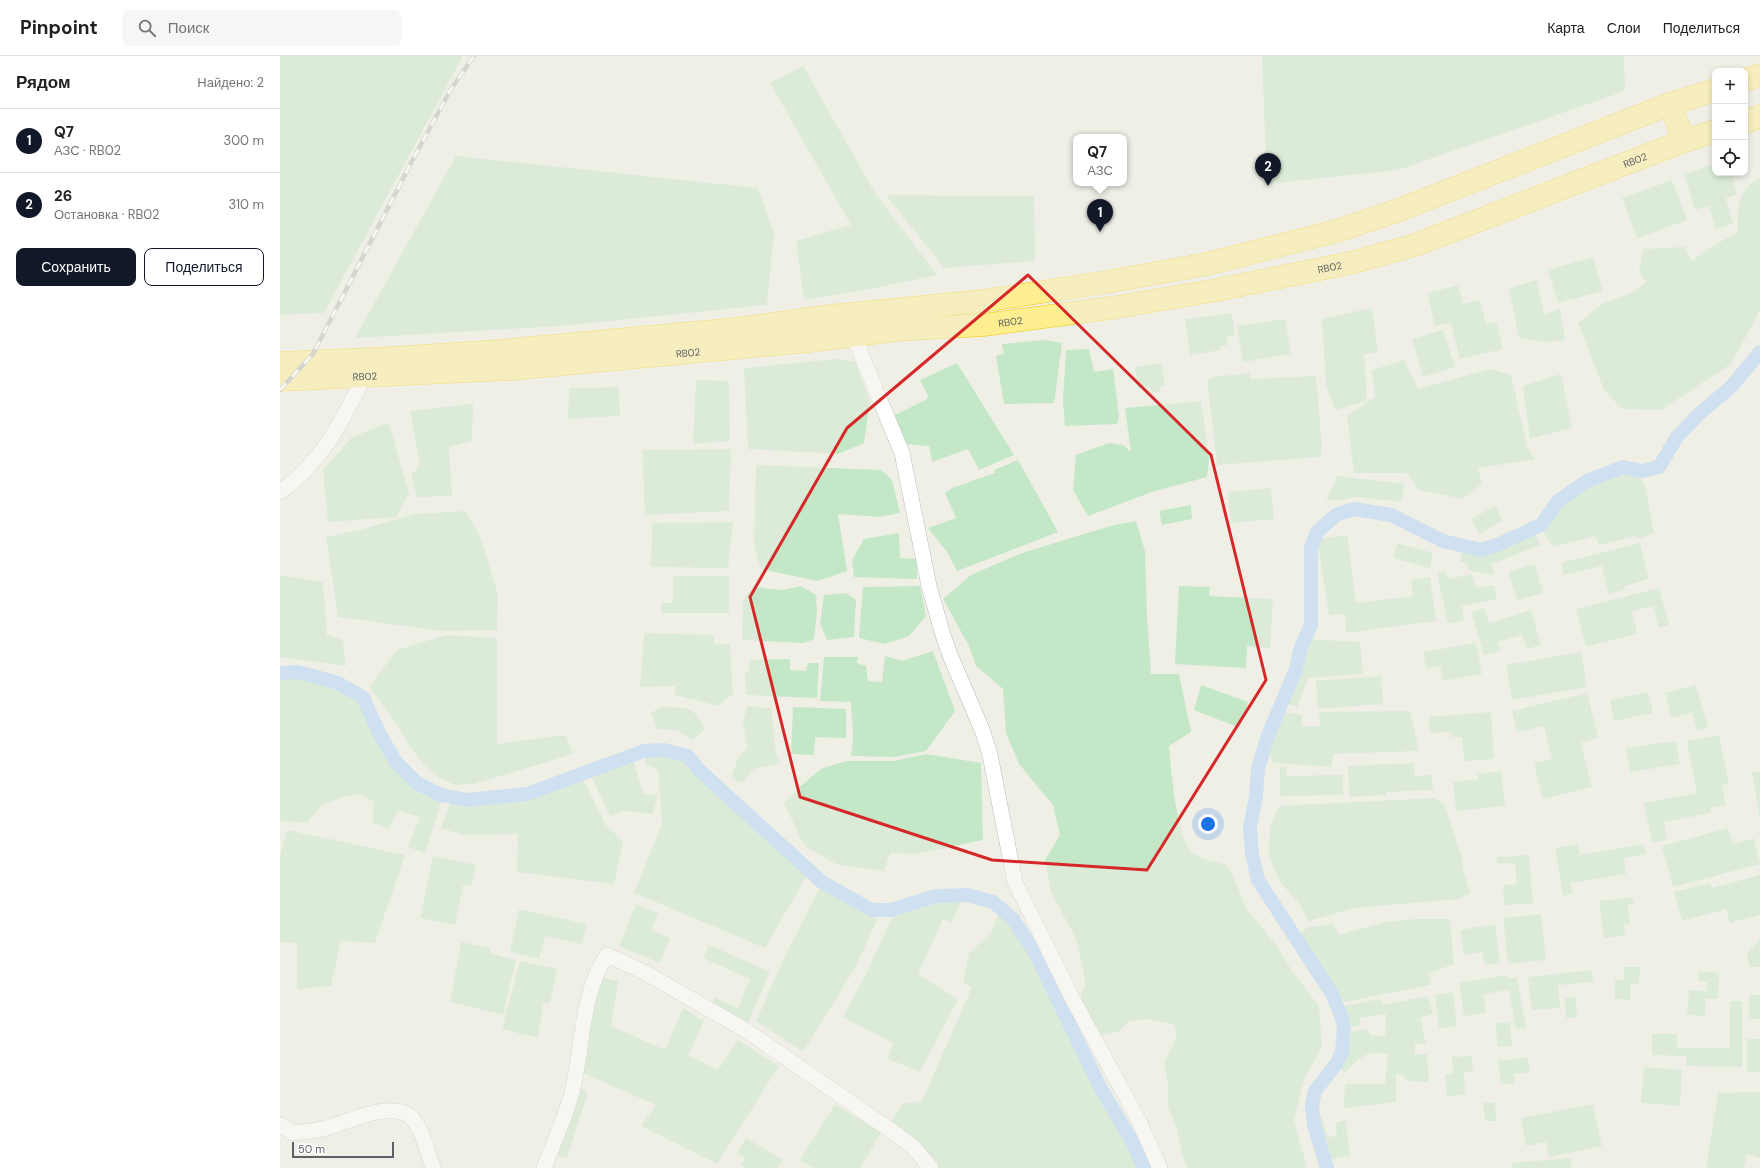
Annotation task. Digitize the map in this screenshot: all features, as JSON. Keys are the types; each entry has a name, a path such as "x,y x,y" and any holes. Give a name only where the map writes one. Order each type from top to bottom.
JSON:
{"highway":[{"path":"1748,79 1760,75"},
{"name":"RB02","path":"280,363 394,358 601,342 735,329 793,320 902,308 982,302 1207,264 1340,230 1399,210 1670,104 1712,91"},
{"path":"1670,104 1684,141"},
{"path":"1748,121 1760,116"},
{"name":"RB02","path":"280,380 512,369 809,341 896,330 983,325 1111,308 1212,291 1354,262 1415,245 1684,141 1712,132"}],"street":[{"path":"853,335 902,453 929,586 943,635 983,732 990,755 1015,882 1072,998 1138,1119 1160,1168"},
{"path":"280,492 292,483 317,459 337,429 364,377"},
{"path":"544,1168 571,1096 589,994 598,971 607,955 644,972 747,1031 896,1134 913,1147 931,1168"},
{"path":"280,1125 293,1133 324,1129 368,1115 392,1110 402,1112 412,1118 418,1126 433,1168"}],"highlighted area":[{"path":"1028,275 1211,455 1266,680 1147,870 992,860 800,797 750,597 847,428"}],"green space":[{"path":"280,56 463,56 324,313 280,315"},
{"path":"1262,56 1624,56 1625,91 1398,170 1267,184"},
{"path":"803,66 875,193 937,275 871,289 804,300 796,241 851,225 770,83"},
{"path":"456,156 758,188 774,233 767,305 560,326 355,338"},
{"path":"1712,165 1712,176 1735,176 1732,177 1737,195 1726,198 1733,224 1716,229 1709,206 1695,210 1684,174"},
{"path":"1758,179 1760,181 1760,310 1731,364 1661,410 1622,409 1604,390 1578,323 1602,304 1634,292 1646,282 1639,271 1643,249 1685,247 1692,261 1709,248 1738,232 1738,209 1742,195 1751,184"},
{"path":"1672,180 1687,220 1637,238 1622,198"},
{"path":"886,195 1034,196 1035,261 944,268"},
{"path":"1593,257 1603,291 1558,303 1548,270"},
{"path":"1537,280 1544,314 1560,309 1565,340 1546,342 1519,338 1509,288"},
{"path":"1458,285 1463,304 1480,300 1486,324 1496,322 1503,349 1460,359 1451,323 1435,326 1427,293"},
{"path":"1372,308 1378,352 1364,354 1367,401 1335,410 1326,384 1322,319"},
{"path":"1232,313 1235,335 1227,337 1228,345 1220,346 1221,350 1190,355 1185,319"},
{"path":"1285,319 1291,354 1243,362 1237,326"},
{"path":"1443,330 1455,367 1423,377 1412,339"},
{"path":"1044,340 1062,343 1054,403 1004,404 996,356 1004,354 1002,344"},
{"path":"1089,349 1094,372 1113,369 1119,416 1117,424 1065,426 1063,400 1066,350"},
{"path":"836,359 855,362 870,402 864,443 838,454 748,449 744,368"},
{"path":"1404,360 1418,389 1490,369 1511,375 1527,447 1535,459 1478,468 1482,484 1463,499 1419,490 1407,473 1354,473 1347,416 1375,397 1372,370"},
{"path":"957,363 1014,455 979,470 968,449 932,462 929,446 903,444 893,416 929,398 920,380"},
{"path":"1161,363 1165,386 1160,387 1161,391 1152,392 1150,386 1138,388 1135,367"},
{"path":"1250,373 1251,379 1316,376 1322,448 1320,457 1217,465 1207,380 1213,377"},
{"path":"1561,374 1572,428 1530,439 1523,386"},
{"path":"696,380 729,381 730,441 693,444"},
{"path":"619,387 620,416 568,419 569,388"},
{"path":"1201,401 1209,459 1207,477 1152,492 1088,516 1073,490 1076,455 1109,443 1123,445 1131,452 1125,408"},
{"path":"473,404 472,441 449,447 452,496 417,497 411,475 420,465 410,411"},
{"path":"389,423 409,493 396,517 328,522 323,470 352,437"},
{"path":"731,449 729,511 645,515 642,450"},
{"path":"1018,460 1058,532 957,571 947,552 928,528 956,518 945,493 952,488 995,473 994,470"},
{"path":"756,465 881,470 892,480 900,513 879,517 838,514 847,571 818,581 761,569 754,545"},
{"path":"1622,470 1636,472 1645,486 1654,533 1637,539 1636,536 1599,545 1595,536 1553,547 1538,525 1559,502 1588,483"},
{"path":"1337,476 1405,484 1401,502 1357,497 1337,501 1326,500"},
{"path":"1271,488 1274,519 1231,523 1228,492"},
{"path":"1191,505 1192,519 1162,525 1159,511"},
{"path":"1495,506 1503,520 1479,534 1471,519"},
{"path":"466,511 481,539 498,595 497,630 442,631 338,617 326,537 363,529 415,514"},
{"path":"1136,521 1145,551 1151,674 1179,674 1191,732 1169,746 1175,802 1186,844 1196,855 1227,865 1246,908 1277,946 1292,971 1319,1006 1322,1047 1304,1080 1294,1120 1307,1168 1188,1168 1182,1154 1177,1130 1168,1107 1168,1084 1164,1063 1177,1036 1174,1024 1146,1019 1129,1021 1118,1032 1099,1036 1080,998 1085,984 1083,968 1075,937 1051,892 1045,860 1060,835 1053,805 1019,764 1006,733 1003,689 976,666 969,646 943,599 971,575 1022,553 1114,525"},
{"path":"733,522 728,568 651,567 652,523"},
{"path":"1533,530 1541,545 1491,564 1494,575 1468,570 1468,564 1460,561 1463,548 1483,552"},
{"path":"899,533 900,558 917,559 917,579 854,577 852,560 864,539"},
{"path":"1347,535 1356,603 1413,596 1411,580 1430,577 1436,621 1346,633 1345,614 1329,615 1317,539"},
{"path":"1397,543 1433,553 1430,568 1393,558"},
{"path":"1640,543 1649,579 1624,586 1625,590 1609,594 1602,566 1564,575 1561,563"},
{"path":"1535,564 1543,593 1517,600 1508,572"},
{"path":"1446,571 1448,579 1472,574 1476,588 1494,585 1497,599 1462,606 1464,621 1448,624 1437,573"},
{"path":"280,575 323,582 327,635 343,640 346,666 280,657"},
{"path":"673,576 729,576 729,613 661,613 661,603 673,603"},
{"path":"801,586 816,595 817,612 814,639 804,643 742,640 743,599 753,587 783,590"},
{"path":"920,586 926,616 909,636 885,644 859,638 863,587"},
{"path":"1179,586 1210,587 1209,596 1273,599 1270,648 1247,646 1246,668 1175,664"},
{"path":"1659,588 1669,625 1659,628 1653,606 1632,611 1637,634 1586,647 1576,609"},
{"path":"846,593 856,600 854,637 827,640 820,623 824,595"},
{"path":"1484,608 1489,623 1531,610 1541,645 1527,649 1522,635 1498,642 1501,651 1484,655 1471,612"},
{"path":"644,633 714,635 714,643 730,645 733,694 718,706 675,695 675,686 640,687"},
{"path":"446,635 497,638 497,744 566,735 573,754 474,784 455,785 438,777 424,764 410,747 396,723 369,687 397,650"},
{"path":"1305,639 1360,642 1363,674 1308,678 1297,707 1284,702 1298,669"},
{"path":"1476,643 1482,674 1443,681 1440,666 1426,669 1423,652"},
{"path":"933,651 955,711 926,751 894,757 851,756 853,737 851,702 820,701 824,657 858,657 857,663 866,666 868,681 882,682 885,656 902,661"},
{"path":"1581,652 1587,687 1512,700 1506,665"},
{"path":"790,659 790,670 806,671 808,663 819,663 817,698 746,695 745,672 748,671 750,660"},
{"path":"296,675 336,686 360,702 394,766 415,784 442,800 425,853 408,847 420,817 398,811 389,829 372,822 374,802 360,794 340,798 322,805 307,823 280,821 280,676"},
{"path":"1381,676 1383,704 1318,709 1316,681"},
{"path":"1201,685 1248,702 1240,728 1194,710"},
{"path":"1696,685 1708,728 1697,731 1692,713 1671,718 1665,693"},
{"path":"1648,692 1653,713 1614,721 1610,700"},
{"path":"1587,693 1598,738 1581,743 1592,787 1543,799 1534,763 1552,759 1544,726 1517,732 1512,711"},
{"path":"747,706 771,708 776,754 781,763 754,769 742,783 731,778 739,756 748,748 743,723"},
{"path":"660,707 688,709 697,715 705,729 693,740 677,730 658,729 651,713"},
{"path":"793,707 846,709 846,738 815,737 814,755 791,754"},
{"path":"1410,711 1419,751 1333,754 1332,767 1273,763 1268,747 1284,712 1302,715 1302,726 1320,726 1319,712"},
{"path":"1491,712 1494,759 1464,761 1462,737 1452,737 1451,732 1430,733 1429,717"},
{"path":"1719,735 1729,784 1722,785 1726,805 1710,808 1711,813 1664,822 1667,840 1652,843 1644,803 1697,793 1687,741"},
{"path":"1676,741 1680,764 1630,772 1626,748"},
{"path":"650,752 663,752 686,757 697,771 790,857 806,877 765,948 634,893 662,824 658,770 645,764 647,755"},
{"path":"926,754 981,763 983,840 916,854 890,853 884,871 838,865 806,847 784,803 821,769 846,761 894,761"},
{"path":"632,758 644,795 658,794 653,814 625,811 610,816 591,776 591,773"},
{"path":"1414,763 1415,776 1432,775 1433,790 1386,792 1386,795 1349,797 1348,766"},
{"path":"1280,767 1286,767 1287,776 1343,775 1343,795 1280,796"},
{"path":"1501,771 1505,806 1456,811 1453,782 1478,779 1478,774"},
{"path":"1760,771 1760,818 1752,772"},
{"path":"583,779 605,824 623,841 614,884 517,872 518,834 463,835 441,828 451,801 507,801 540,795"},
{"path":"1435,798 1445,806 1462,858 1463,869 1470,893 1459,899 1355,908 1309,921 1298,902 1280,882 1269,856 1270,826 1279,806"},
{"path":"1728,828 1733,844 1754,838 1760,864 1673,887 1662,846"},
{"path":"287,830 405,855 375,943 341,941 331,986 297,989 297,943 280,942 280,857"},
{"path":"1578,844 1580,855 1644,844 1646,854 1624,858 1626,874 1571,883 1572,894 1563,896 1555,848"},
{"path":"1529,855 1533,903 1504,905 1503,885 1517,884 1515,863 1497,864 1496,857"},
{"path":"433,856 476,865 472,886 463,885 455,925 420,918"},
{"path":"1760,875 1760,915 1730,923 1726,909 1682,921 1674,892 1710,883 1712,888"},
{"path":"820,887 871,912 877,920 855,968 803,1052 756,1021 783,960"},
{"path":"1632,897 1634,904 1628,905 1630,924 1624,925 1625,935 1604,938 1599,901"},
{"path":"943,901 961,902 952,922 943,919 918,974 958,999 920,1072 888,1059 893,1043 843,1017 866,974 892,917"},
{"path":"636,904 658,913 651,930 670,938 660,963 619,946"},
{"path":"519,909 587,924 582,944 545,936 539,959 510,952"},
{"path":"999,911 1011,922 1031,954 1097,1090 1129,1145 1139,1168 937,1168 889,1125 902,1104 922,1101 972,987 963,983 969,953 992,932"},
{"path":"1541,914 1546,960 1508,964 1503,918"},
{"path":"1416,919 1450,919 1454,964 1428,974 1431,985 1344,1002 1316,957 1298,934 1309,927 1333,924 1339,935 1385,922"},
{"path":"1495,924 1500,963 1485,965 1482,952 1464,955 1460,930"},
{"path":"1760,939 1760,967 1749,967 1747,953"},
{"path":"461,942 490,948 490,953 516,960 503,1015 450,1002"},
{"path":"709,945 770,972 747,1025 710,1009 715,998 738,1008 750,979 703,958"},
{"path":"520,961 557,969 550,1003 543,1003 538,1038 502,1029"},
{"path":"1624,967 1640,967 1639,984 1630,984 1630,1000 1615,999 1615,980 1623,980"},
{"path":"1592,970 1594,982 1558,985 1560,1008 1532,1010 1528,977"},
{"path":"1699,971 1719,973 1718,999 1706,998 1705,1016 1687,1015 1689,990 1707,991 1707,982 1698,981"},
{"path":"1507,975 1508,979 1517,977 1526,1027 1516,1029 1509,990 1483,994 1486,1013 1464,1016 1459,983"},
{"path":"602,977 618,981 611,1026 665,1050 683,1008 704,1021 688,1055 718,1070 738,1040 779,1066 717,1164 641,1126 656,1105 581,1072 591,1017"},
{"path":"1453,992 1457,1026 1439,1028 1435,995"},
{"path":"1749,995 1760,995 1760,1019 1749,1019"},
{"path":"1428,996 1433,1014 1420,1018 1426,1043 1415,1044 1415,1054 1427,1054 1429,1082 1406,1081 1404,1076 1396,1074 1396,1102 1344,1108 1345,1084 1385,1084 1388,1054 1368,1054 1359,1059 1345,1073 1339,1066 1348,1052 1351,1032 1368,1029 1370,1035 1385,1036 1386,1014 1360,1018 1360,1026 1350,1027 1344,1006 1380,999 1383,1005"},
{"path":"1576,997 1577,1018 1566,1018 1565,998"},
{"path":"1730,1001 1742,1001 1742,1067 1686,1066 1686,1056 1652,1055 1652,1034 1677,1034 1677,1048 1730,1048"},
{"path":"1510,1022 1512,1046 1498,1047 1495,1023"},
{"path":"1747,1039 1760,1039 1760,1072 1747,1072"},
{"path":"1472,1056 1473,1071 1464,1072 1465,1095 1447,1096 1445,1074 1453,1073 1452,1057"},
{"path":"1528,1057 1530,1072 1514,1074 1515,1083 1501,1084 1498,1061"},
{"path":"1644,1067 1682,1070 1680,1106 1641,1103"},
{"path":"576,1087 588,1092 567,1158 555,1155"},
{"path":"1760,1092 1760,1158 1747,1154 1744,1168 1706,1168 1718,1093"},
{"path":"1495,1102 1496,1121 1485,1121 1483,1103"},
{"path":"835,1104 881,1133 860,1168 813,1168 800,1160"},
{"path":"1593,1104 1602,1146 1549,1157 1546,1142 1526,1146 1521,1118"},
{"path":"1320,1114 1328,1137 1337,1136 1335,1123 1346,1120 1350,1155 1327,1160 1323,1151 1315,1115"},
{"path":"746,1138 783,1160 778,1168 747,1168 741,1165 745,1158 737,1153"},
{"path":"1570,1158 1571,1168 1512,1168 1512,1163"}],"waterway":[{"path":"1327,1168 1314,1125 1312,1105 1315,1091 1337,1063 1342,1051 1344,1028 1342,1018 1332,994 1258,880 1252,854 1250,827 1256,796 1258,769 1267,738 1296,669 1301,647 1311,625 1311,548 1317,532 1336,515 1354,509 1391,515 1443,541 1481,550 1497,545 1541,525 1558,501 1587,481 1623,467 1642,471 1659,467 1677,437 1700,413 1731,387 1760,352"},
{"path":"280,673 298,672 338,683 363,697 379,733 396,762 417,783 441,795 467,800 527,794 644,751 664,750 688,756 699,770 822,882 872,910 891,910 936,896 968,895 993,902 1013,919 1034,951 1101,1089 1133,1143 1144,1168"}],"railway":[{"path":"280,390 313,354 411,163 451,89 474,56"}],"place":[{"name":"26","path":"1268,186"},
{"name":"Q7","path":"1100,232"}]}
